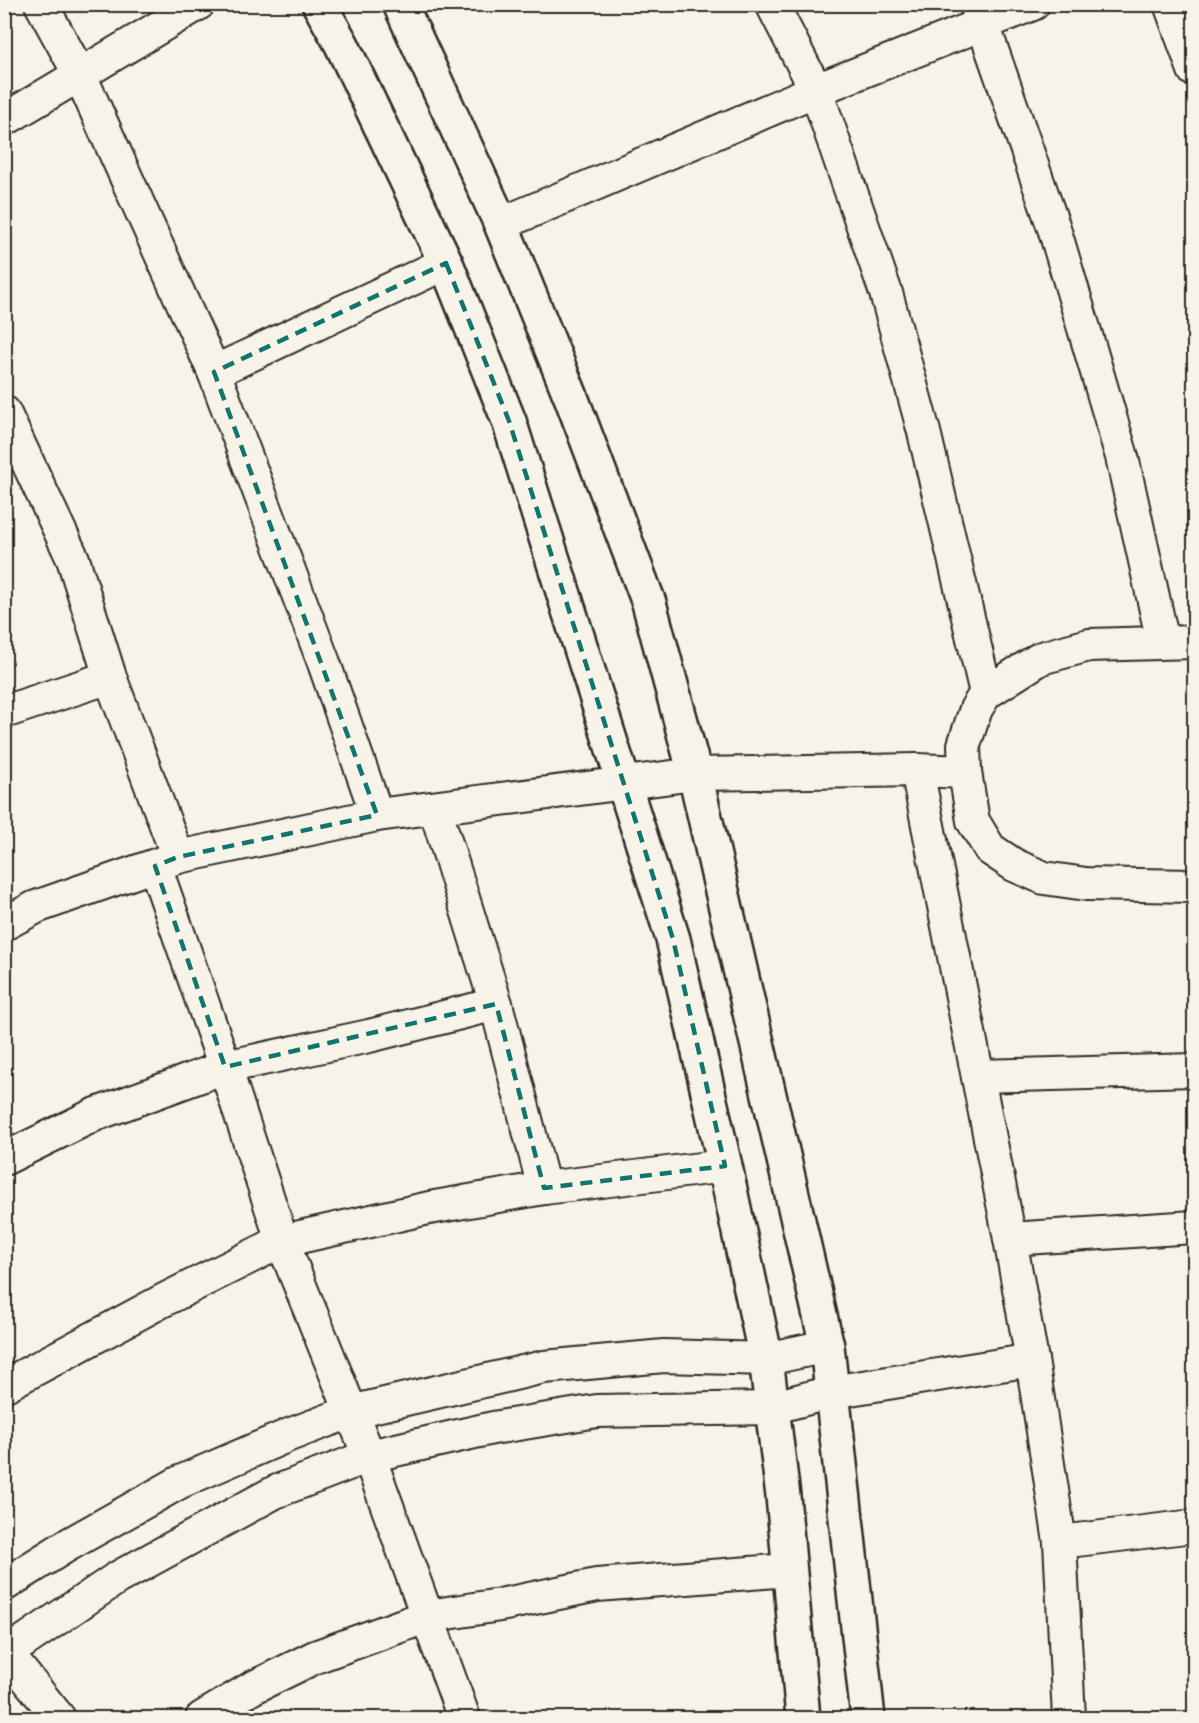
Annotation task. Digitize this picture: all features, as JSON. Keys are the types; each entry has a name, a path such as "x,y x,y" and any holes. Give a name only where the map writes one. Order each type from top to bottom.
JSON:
{"street":[{"path":"41,4 80,75 214,372 324,663 377,815"},
{"path":"4,120 198,4"},
{"path":"319,4 341,43 446,263 509,421 673,939 766,1359 783,1496 804,1719"},
{"path":"400,4 501,224 571,397 649,603 696,774 827,1346 868,1719"},
{"path":"772,4 816,90 886,293 924,432 986,693"},
{"path":"501,224 816,90 980,15 1033,4"},
{"path":"1170,4 1194,70"},
{"path":"980,15 1054,228 1119,446 1163,642"},
{"path":"214,372 446,263"},
{"path":"4,412 73,559 167,862 225,1067 282,1241 369,1456 464,1719"},
{"path":"1194,642 1089,645 1041,658 986,693 976,709 964,744 964,772 973,821 990,849 1014,865 1044,878 1086,884 1194,886"},
{"path":"4,712 110,677"},
{"path":"4,924 36,907 167,862 377,815 696,774 917,770 964,772"},
{"path":"917,770 1032,1360 1060,1542 1069,1719"},
{"path":"435,808 496,1004 544,1188"},
{"path":"4,1159 94,1115 225,1067 369,1036 496,1004"},
{"path":"978,1076 1194,1070"},
{"path":"4,1386 162,1301 282,1241 429,1208 544,1188 725,1166"},
{"path":"1010,1239 1194,1227"},
{"path":"4,1584 180,1482 289,1435 350,1412 544,1366 664,1356 766,1359 827,1346"},
{"path":"59,1719 5,1653 117,1578 275,1491 369,1456 493,1428 597,1411 771,1408 831,1392 1032,1360"},
{"path":"1060,1542 1194,1526"},
{"path":"202,1719 252,1688 315,1657 428,1616 500,1605 597,1585 789,1570"}],"highlighted area":[{"path":"446,263 509,421 673,939 725,1166 544,1188 496,1004 225,1067 155,866 178,857 377,815 214,372"}]}
